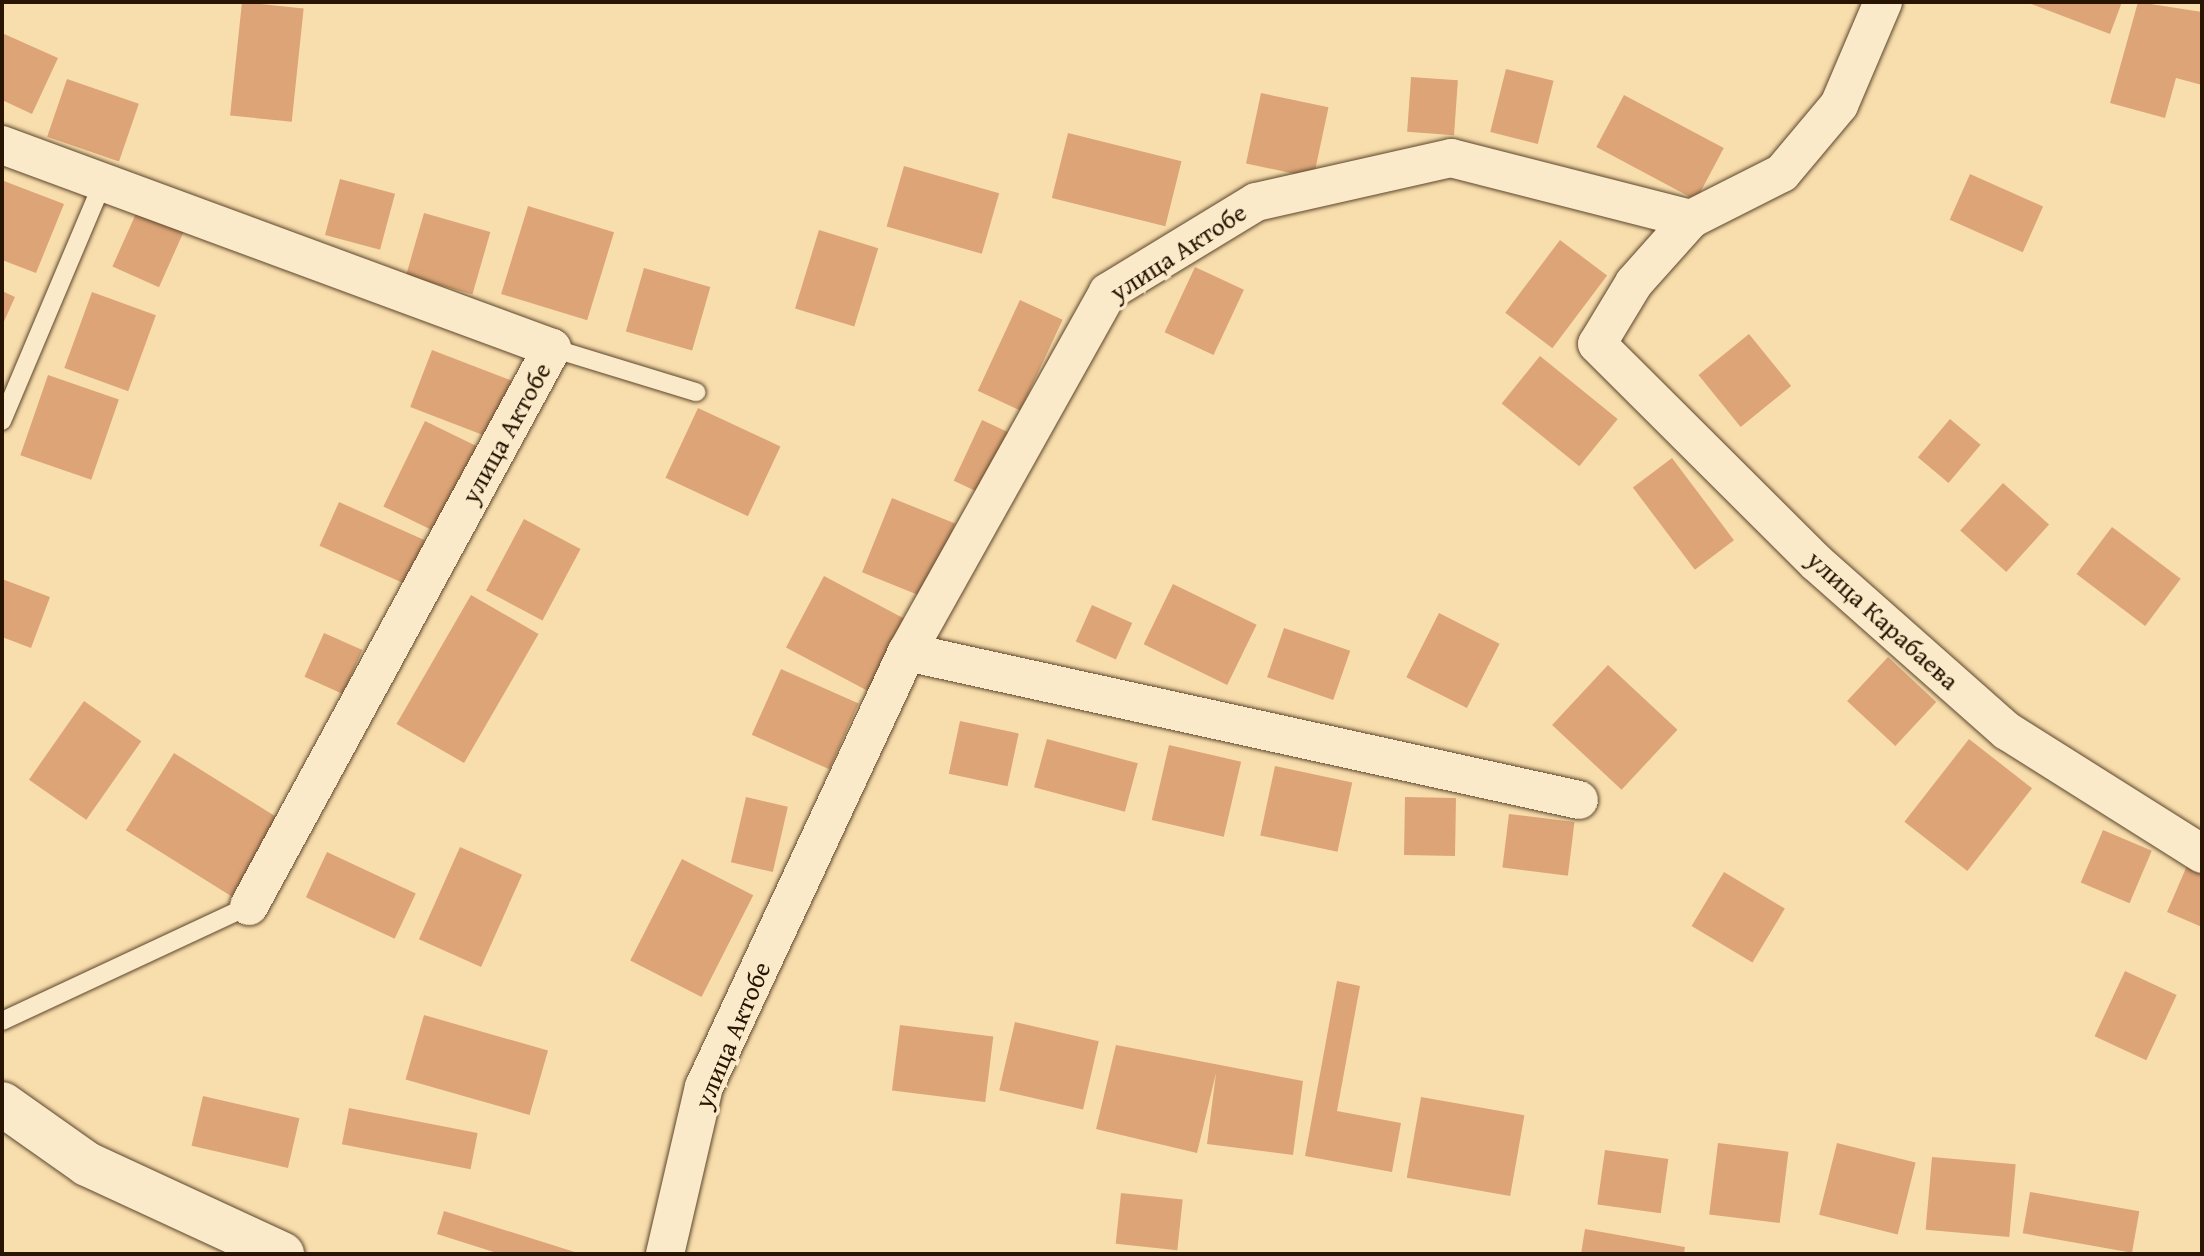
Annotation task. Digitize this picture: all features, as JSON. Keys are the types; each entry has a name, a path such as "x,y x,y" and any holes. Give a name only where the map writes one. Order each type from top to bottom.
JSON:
{"main road":[{"path":"2,1104 87,1164 282,1254"}],"street":[{"path":"1691,219 1782,173 1839,105 1883,2"},
{"name":"улица Актобе","path":"2,145 104,180 552,348 249,906"},
{"name":"улица Актобе","path":"665,1254 704,1087 907,652 1108,292 1256,202 1451,158 1691,219"},
{"name":"улица Карабаева","path":"1691,219 1634,283 1597,344 1817,563 2007,731 2202,854"},
{"path":"907,652 1579,800"}],"lane":[{"path":"2,421 104,180"},
{"path":"552,348 696,392"},
{"path":"2,1021 249,906"}],"building":[{"path":"242,2 304,8 292,122 230,115"},
{"path":"2026,2 2122,2 2110,34"},
{"path":"2138,2 2202,12 2202,85 2176,78 2165,118 2110,103"},
{"path":"2,33 58,58 32,114 2,100"},
{"path":"1506,69 1554,81 1538,144 1490,132"},
{"path":"1411,77 1458,80 1454,135 1407,132"},
{"path":"67,79 139,104 119,161 47,137"},
{"path":"1261,93 1328,107 1314,178 1246,163"},
{"path":"1624,95 1724,148 1696,200 1596,147"},
{"path":"1068,133 1182,161 1165,226 1052,198"},
{"path":"904,166 999,193 982,254 887,227"},
{"path":"1970,174 2043,207 2023,252 1950,220"},
{"path":"340,179 395,194 380,250 325,235"},
{"path":"4,181 64,204 36,273 2,260"},
{"path":"528,206 614,232 587,320 501,294"},
{"path":"138,209 185,230 159,287 112,267"},
{"path":"424,213 490,232 472,295 406,275"},
{"path":"819,230 878,248 854,327 795,308"},
{"path":"1560,240 1607,276 1552,348 1505,313"},
{"path":"1195,267 1244,290 1214,355 1165,332"},
{"path":"644,268 710,287 692,350 626,331"},
{"path":"2,291 15,297 2,326"},
{"path":"92,292 156,315 128,391 64,368"},
{"path":"1020,300 1063,320 1020,410 978,391"},
{"path":"1749,334 1791,386 1741,427 1698,375"},
{"path":"432,350 511,380 489,437 410,407"},
{"path":"1540,356 1618,419 1579,466 1502,403"},
{"path":"48,375 119,399 91,480 20,455"},
{"path":"698,408 780,446 748,516 665,478"},
{"path":"1950,419 1981,445 1949,483 1918,457"},
{"path":"982,420 1014,435 985,496 954,481"},
{"path":"425,421 486,451 444,536 383,506"},
{"path":"1672,458 1734,540 1695,570 1633,487"},
{"path":"2003,483 2049,524 2006,572 1960,531"},
{"path":"892,498 955,523 925,598 862,572"},
{"path":"339,502 425,540 405,584 319,546"},
{"path":"524,519 581,549 542,621 486,591"},
{"path":"2112,527 2181,579 2145,626 2076,574"},
{"path":"824,576 909,621 871,693 786,648"},
{"path":"2,579 50,597 31,648 2,637"},
{"path":"1173,584 1257,625 1227,685 1144,644"},
{"path":"471,595 539,634 464,763 396,724"},
{"path":"1092,605 1132,623 1116,659 1076,642"},
{"path":"1439,613 1500,644 1467,708 1406,677"},
{"path":"1284,628 1350,651 1333,700 1267,677"},
{"path":"324,633 362,650 343,694 304,677"},
{"path":"1888,657 1936,702 1895,746 1847,701"},
{"path":"1608,665 1677,730 1622,790 1552,725"},
{"path":"781,669 859,704 829,769 752,735"},
{"path":"84,701 141,741 86,820 29,780"},
{"path":"960,721 1019,733 1007,786 949,774"},
{"path":"1047,739 1138,763 1125,812 1034,787"},
{"path":"1969,739 2032,788 1967,871 1904,822"},
{"path":"1169,745 1241,762 1224,837 1152,820"},
{"path":"174,753 280,819 232,896 126,830"},
{"path":"1275,766 1352,782 1338,852 1260,835"},
{"path":"746,797 788,807 773,872 731,862"},
{"path":"1405,797 1456,798 1455,856 1404,855"},
{"path":"1509,814 1575,822 1568,876 1502,868"},
{"path":"2103,830 2152,851 2130,903 2081,882"},
{"path":"460,847 522,875 481,967 419,939"},
{"path":"327,852 416,893 395,939 306,897"},
{"path":"682,859 753,895 702,997 630,961"},
{"path":"2189,861 2202,867 2202,927 2167,912"},
{"path":"1724,872 1785,909 1752,963 1692,926"},
{"path":"2125,971 2177,995 2146,1060 2095,1036"},
{"path":"1337,981 1360,986 1337,1111 1401,1123 1392,1172 1305,1156"},
{"path":"424,1015 548,1051 530,1115 406,1079"},
{"path":"1015,1022 1099,1041 1083,1110 999,1090"},
{"path":"900,1025 993,1036 985,1102 892,1091"},
{"path":"1116,1045 1303,1081 1293,1155 1207,1144 1216,1073 1197,1153 1096,1129"},
{"path":"203,1096 299,1118 288,1168 192,1146"},
{"path":"1421,1097 1524,1115 1510,1196 1407,1178"},
{"path":"349,1108 478,1133 471,1169 342,1144"},
{"path":"1718,1143 1788,1152 1780,1223 1709,1214"},
{"path":"1837,1143 1916,1163 1898,1234 1819,1215"},
{"path":"1605,1150 1668,1159 1661,1213 1597,1204"},
{"path":"1932,1157 2016,1164 2009,1237 1926,1230"},
{"path":"2030,1192 2139,1211 2132,1253 2023,1233"},
{"path":"1121,1193 1183,1199 1177,1250 1116,1244"},
{"path":"444,1211 578,1254 500,1254 437,1234"},
{"path":"1585,1229 1685,1247 1684,1254 1581,1254"}]}
